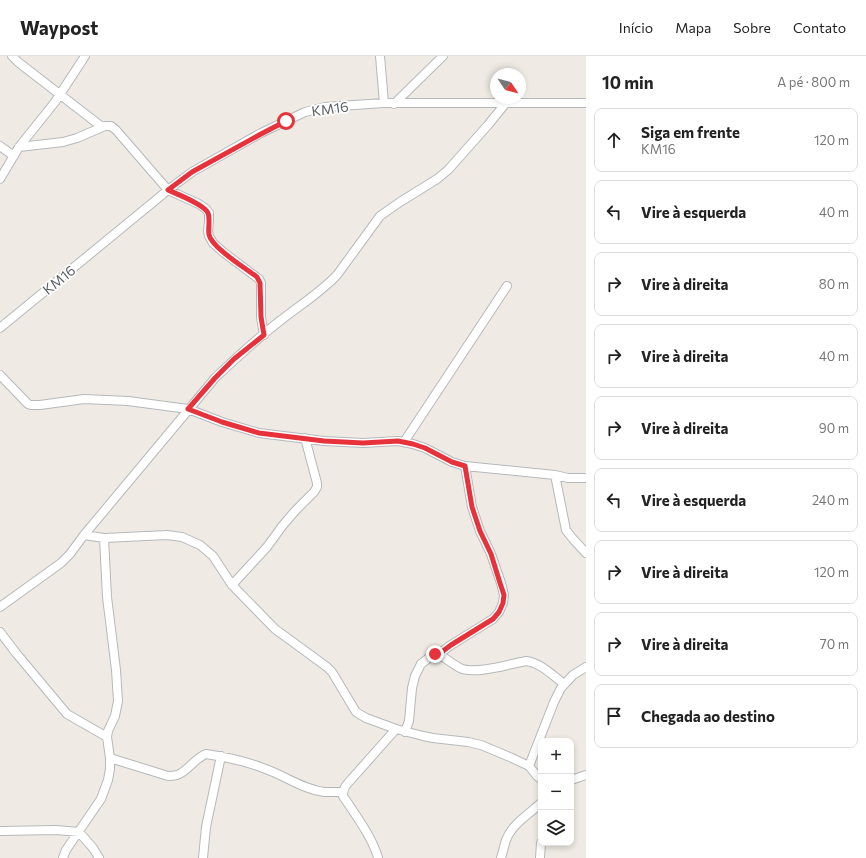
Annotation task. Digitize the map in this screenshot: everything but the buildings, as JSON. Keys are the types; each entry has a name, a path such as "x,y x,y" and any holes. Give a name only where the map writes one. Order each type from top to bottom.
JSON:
{"street":[{"path":"12,56 102,127"},
{"path":"0,179 19,147 60,94 85,56"},
{"path":"380,56 384,103"},
{"path":"394,104 442,56"},
{"name":"KM16","path":"0,328 192,172 261,134 305,112 325,107 384,103 490,104"},
{"path":"0,607 61,563 215,378 234,359 332,281 380,216 437,179 448,170 488,126 505,104"},
{"name":"KM16","path":"526,104 586,104"},
{"path":"19,147 63,142 77,138 102,127 111,126 168,190 199,204 206,209 208,213 209,236 213,243 259,279 261,317 264,335"},
{"path":"0,146 14,156"},
{"path":"404,442 507,286"},
{"path":"0,375 28,404 31,405 84,399 128,401 188,409 222,422 259,433 324,441 363,443 398,441 425,448 452,462 465,466 555,475 568,478 586,478"},
{"path":"232,585 267,547 283,525 317,487 305,438"},
{"path":"405,732 409,721 412,688 415,676 421,664 493,619 499,612 503,603 504,595 491,554 480,531 472,507 465,466"},
{"path":"555,475 566,530 586,553"},
{"path":"84,534 104,538 167,535 182,537 200,545 213,556 232,585 275,629 332,672 356,712 366,718 405,732 433,738 481,744 529,766 538,777"},
{"path":"63,858 66,850 101,799 108,780 110,769 107,737 108,731 115,716 118,701 104,538"},
{"path":"0,632 67,714 107,737"},
{"path":"439,654 461,668 471,671 484,670 526,661 532,662 541,666 564,684"},
{"path":"529,766 554,702 564,684 573,675 586,667"},
{"path":"378,858 374,846 343,796 343,792 348,783 396,729"},
{"path":"110,758 168,776 176,776 201,756 206,754 221,756 266,769 299,785 324,792 343,792"},
{"path":"203,858 206,827 221,756"},
{"path":"574,779 586,774"},
{"path":"501,858 510,832 538,806"},
{"path":"0,831 56,830 79,832 93,848 99,858"},
{"path":"540,858 541,846"}],"route":[{"path":"286,121 192,172 168,190 199,204 206,209 208,213 209,236 213,243 259,279 261,292 261,317 264,335 234,359 188,409 245,430 259,433 324,441 363,443 398,441 413,444 425,448 452,462 465,466 472,507 480,531 491,554 504,595 503,603 499,612 493,619 439,654 435,654"}]}
